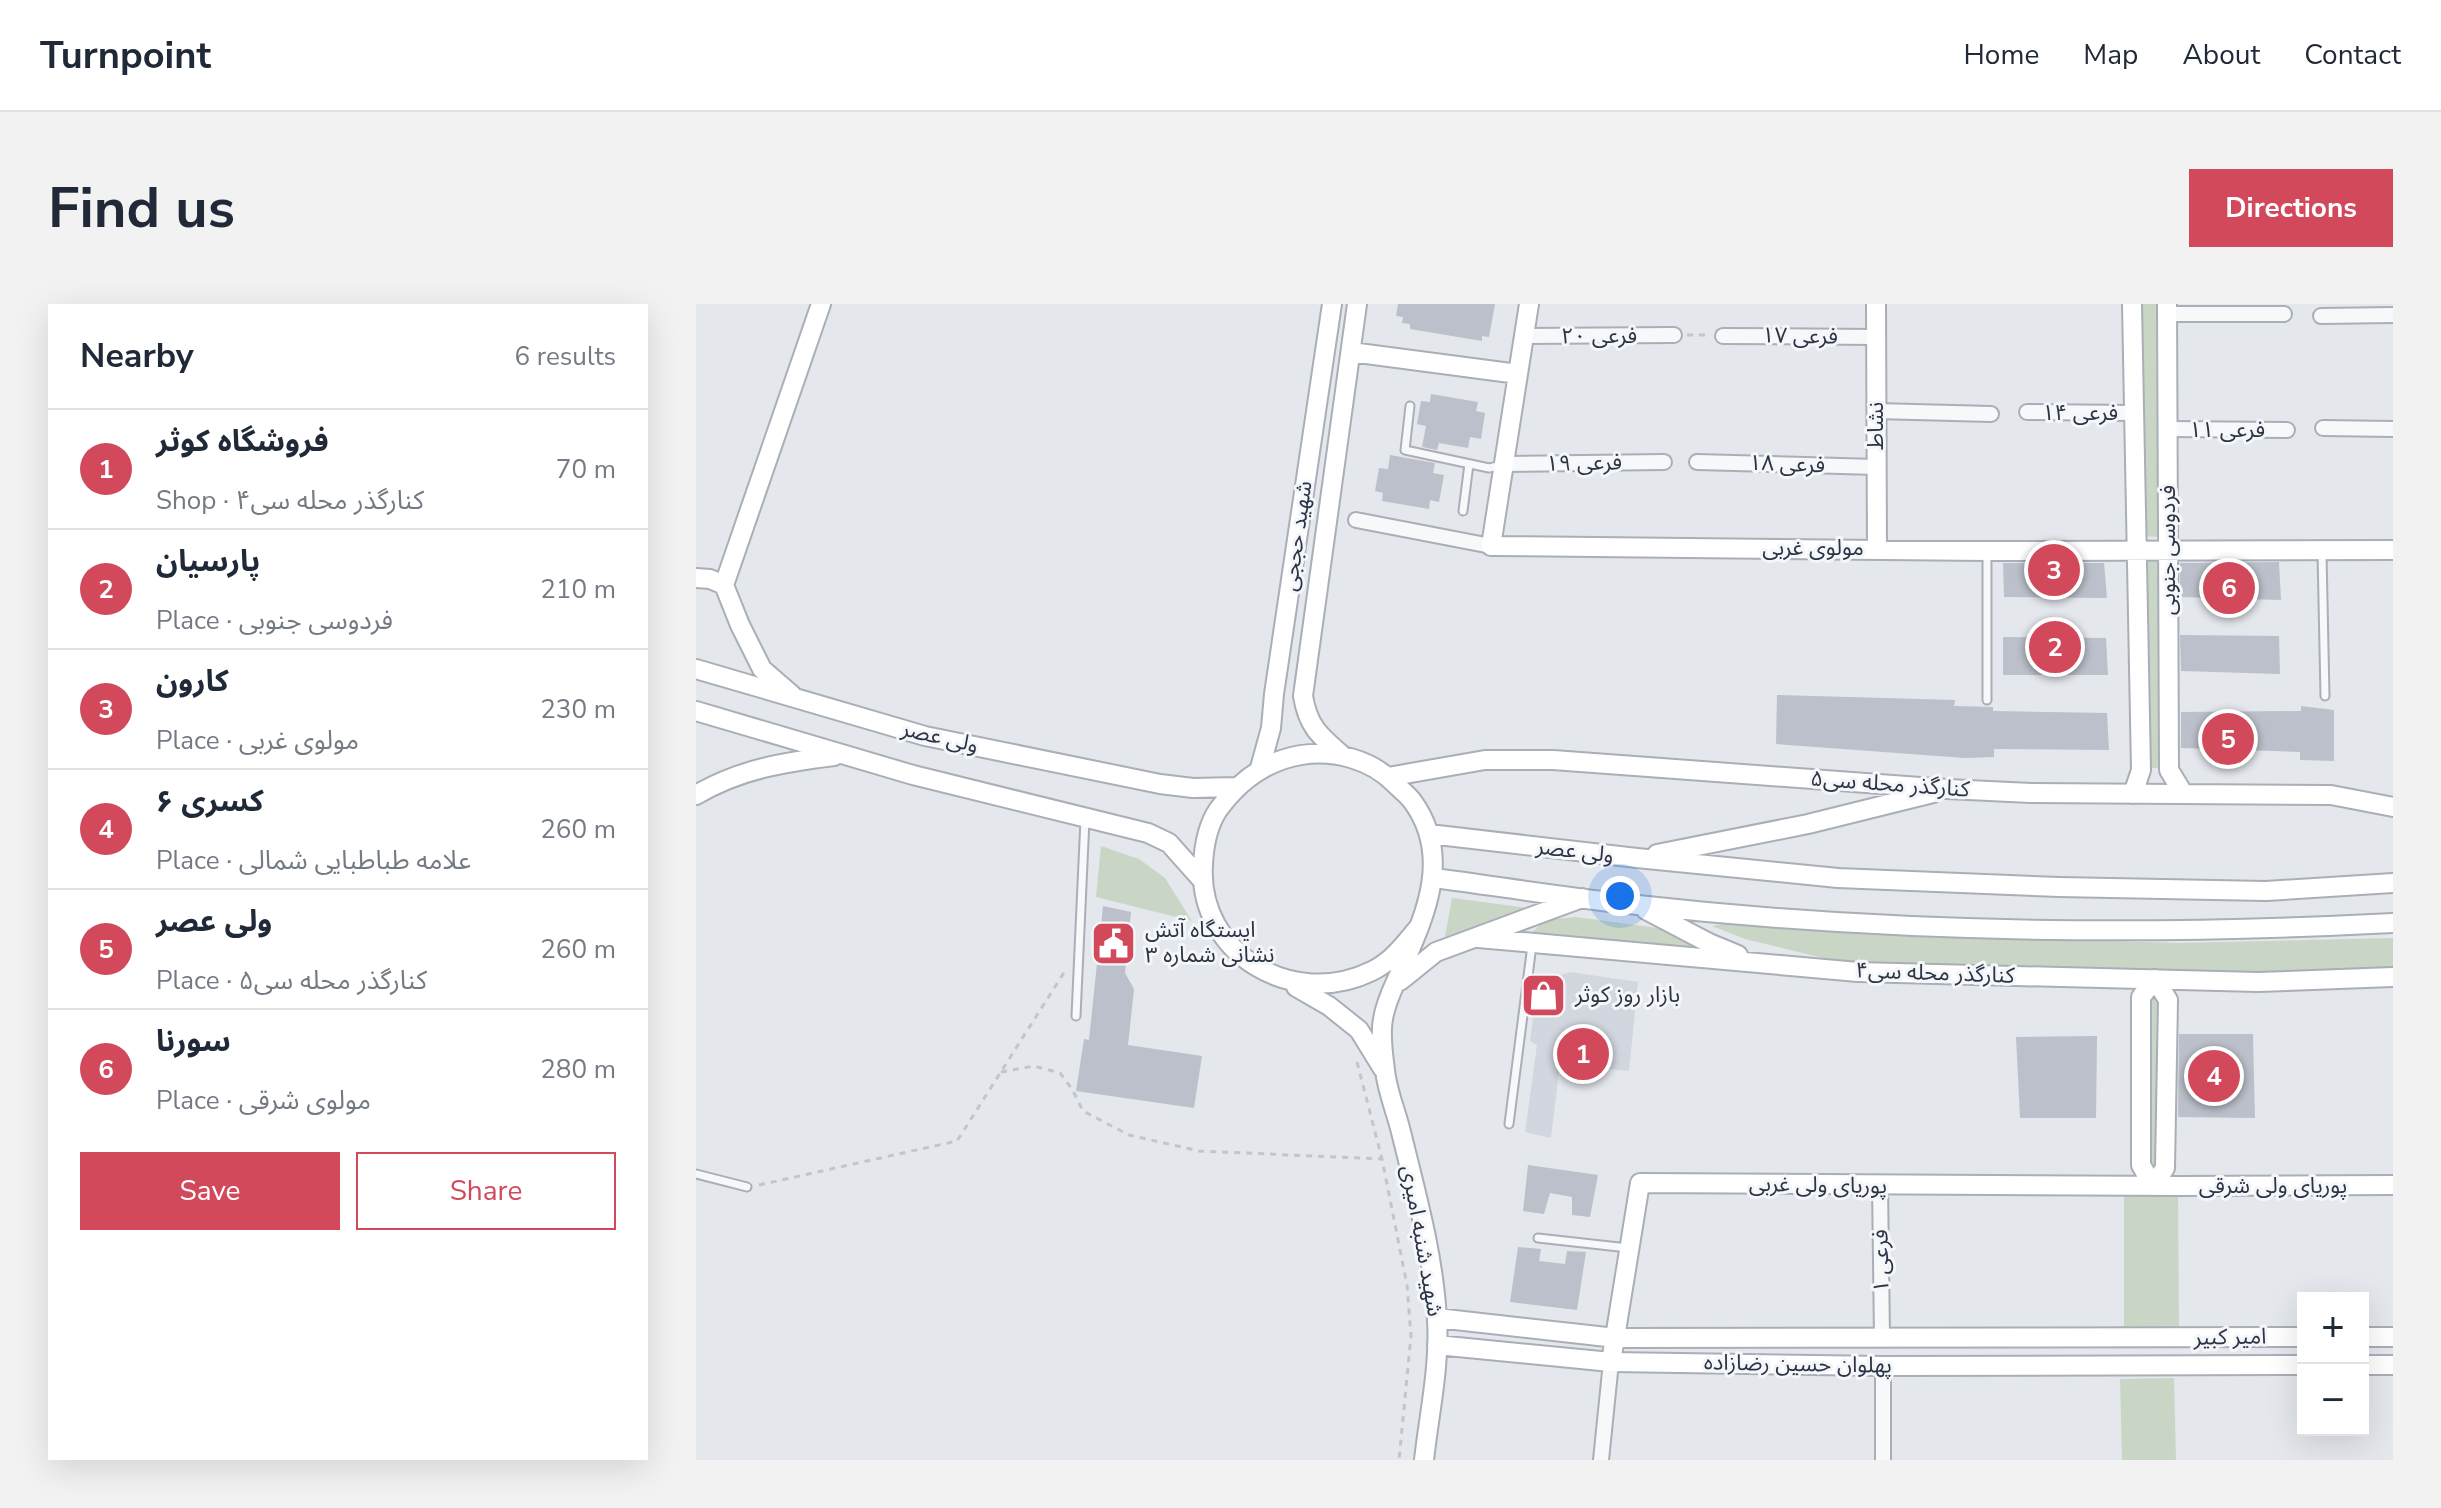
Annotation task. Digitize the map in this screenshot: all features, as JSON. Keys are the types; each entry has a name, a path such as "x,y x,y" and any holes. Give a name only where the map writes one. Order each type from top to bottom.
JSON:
{"street":[{"path":"799,700 762,669 724,585 821,304"},
{"name":"شهید حججی","path":"1260,768 1271,728 1332,304"},
{"name":"شهید حججی","path":"1343,756 1315,731 1306,713 1303,696 1357,304"},
{"path":"1356,520 1491,546 1529,304"},
{"name":"نشاط","path":"1876,304 1877,549"},
{"name":"فردوسی جنوبی","path":"2132,304 2141,770 2133,794"},
{"path":"2168,309 2284,314"},
{"name":"فردوسی جنوبی","path":"2168,309 2169,770"},
{"path":"2321,316 2393,315"},
{"name":"فرعی ۲۰","path":"1524,336 1674,335"},
{"name":"فرعی ۱۷","path":"1723,336 1876,337"},
{"path":"1351,352 1518,374"},
{"path":"1876,411 1991,414"},
{"name":"فرعی ۱۴","path":"2027,412 2133,413"},
{"path":"2323,428 2393,429"},
{"name":"فرعی ۱۱","path":"2167,429 2287,430"},
{"name":"فرعی ۱۹","path":"1504,464 1664,462"},
{"name":"فرعی ۱۸","path":"1697,462 1877,467"},
{"name":"مولوی غربی","path":"1491,546 1987,551 2393,550"},
{"path":"696,578 710,579 724,585"},
{"name":"ولی عصر","path":"696,669 925,736 1160,784 1193,788 1236,787"},
{"name":"ولی عصر","path":"696,711 913,775 1148,833 1169,843 1202,880"},
{"path":"1314,753 1343,756 1367,764 1388,777 1413,802 1429,834 1434,878 1429,904 1392,988 1382,1021 1385,1072 1359,1030 1329,1006 1253,965 1227,942 1210,913 1202,880 1204,846 1215,814 1236,787 1260,768 1286,757 1314,753"},
{"path":"696,795 738,773 781,762 845,755"},
{"name":"کنارگذر محله سی۵","path":"1388,777 1485,760 1553,760 1947,789 2331,795 2393,807"},
{"path":"2141,770 2150,781 2161,781 2169,770 2183,793"},
{"path":"1637,858 1808,824 1947,789"},
{"name":"ولی عصر","path":"1429,834 1838,878 2266,891 2393,883"},
{"name":"ولی عصر","path":"1434,878 1637,905 1838,921 2065,931 2268,929 2393,923"},
{"path":"1392,988 1436,952 1585,897"},
{"path":"1637,905 1709,943 1759,963"},
{"path":"1283,980 1314,985 1345,982 1374,971 1398,952 1418,928"},
{"name":"کنارگذر محله سی۴","path":"1478,938 1858,972 2258,982 2393,977"},
{"path":"2155,979 2168,1000 2165,1168 2153,1186 2141,1165 2141,997 2155,979"},
{"name":"شهید شنبه امیری","path":"1385,1072 1427,1248 1437,1318 1437,1345 1424,1460"},
{"name":"پوریای ولی غربی","path":"1611,1362 1640,1183 2153,1186"},
{"name":"فرعی ۱","path":"1880,1185 1882,1337"},
{"name":"پوریای ولی شرقی","path":"2153,1186 2393,1185"},
{"name":"پهلوان حسین رضازاده","path":"1437,1318 1616,1338 2157,1338"},
{"path":"1882,1337 1883,1460"},
{"path":"2199,1337 2200,1365"},
{"name":"امیر کبیر","path":"2157,1338 2297,1337"},
{"path":"2369,1337 2393,1337"},
{"path":"2107,1338 2107,1366"},
{"name":"پهلوان حسین رضازاده","path":"1437,1345 1611,1362 1883,1366 2159,1365"},
{"path":"1601,1460 1611,1362"},
{"name":"امیر کبیر","path":"2159,1365 2297,1365"},
{"path":"2369,1365 2393,1365"}],"lane":[{"path":"1410,406 1405,450 1489,468 1504,464"},
{"path":"1463,511 1469,464"},
{"path":"2322,550 2325,696"},
{"path":"1987,551 1987,700"},
{"path":"1076,1016 1085,816"},
{"path":"1509,1124 1532,942"},
{"path":"696,1174 747,1187"},
{"path":"1538,1238 1630,1248"}],"path":[{"path":"1674,335 1723,336"},
{"path":"747,1187 957,1141 1079,949"},
{"path":"1357,1062 1382,1159 1407,1285 1411,1336 1399,1460"},
{"path":"1001,1072 1034,1066 1060,1073 1083,1111 1129,1135 1199,1151 1382,1159"}],"shaded area":[{"path":"1570,972 1638,982 1629,1071 1560,1063 1551,1138 1525,1132 1537,1045 1530,1041 1536,997 1554,977"}],"green space":[{"path":"2141,304 2156,304 2158,537 2142,536"},
{"path":"2146,559 2161,559 2165,768 2146,768"},
{"path":"1101,846 1139,859 1165,878 1192,921 1096,897"},
{"path":"1452,898 1528,908 1445,937"},
{"path":"1576,917 1665,929 1732,956 1531,933 1546,920"},
{"path":"1726,923 1861,933 2178,943 2393,938 2393,967 2297,972 1977,968 1839,962 1745,939 1712,926"},
{"path":"2157,989 2164,1001 2161,1167 2154,1174 2148,1166 2145,1000"},
{"path":"2178,1194 2179,1329 2124,1329 2124,1195"},
{"path":"2174,1378 2176,1460 2122,1460 2120,1379"}],"building":[{"path":"1398,304 1495,304 1489,337 1482,336 1482,341 1410,329 1410,324 1402,323 1403,317 1396,316"},
{"path":"1431,394 1478,402 1476,411 1485,413 1481,439 1470,437 1468,448 1439,443 1437,450 1422,447 1426,426 1417,424 1421,401 1430,402"},
{"path":"1390,455 1435,463 1433,473 1444,475 1439,502 1430,500 1429,509 1382,501 1383,493 1375,491 1379,468 1388,469"},
{"path":"2279,562 2281,600 2180,597 2180,563"},
{"path":"2003,563 2104,563 2107,598 2004,597"},
{"path":"2180,635 2279,636 2280,674 2181,671"},
{"path":"2003,637 2106,638 2108,675 2003,675"},
{"path":"1777,695 1955,700 1954,706 1993,707 1993,711 2107,713 2109,750 1994,749 1994,757 1965,758 1776,744"},
{"path":"2301,706 2334,710 2334,761 2300,760 2300,752 2181,748 2181,712 2301,711"},
{"path":"1103,906 1131,912 1125,973 1134,989 1128,1045 1202,1056 1194,1108 1076,1091 1084,1039 1089,1040"},
{"path":"2179,1034 2253,1034 2255,1118 2178,1117"},
{"path":"2097,1036 2096,1118 2020,1118 2016,1037"},
{"path":"1528,1165 1598,1175 1590,1217 1572,1215 1572,1197 1550,1193 1544,1214 1523,1211"},
{"path":"1518,1247 1541,1249 1539,1261 1565,1264 1567,1251 1586,1252 1577,1310 1510,1302"}],"place":[{"name":"کارون","path":"2054,570"},
{"name":"سورنا","path":"2229,588"},
{"name":"پارسیان","path":"2055,647"},
{"name":"ولی عصر","path":"2228,739"},
{"name":"ایستگاه آتش نشانی شماره ۳","path":"1114,943"},
{"name":"بازار روز کوثر","path":"1544,995"},
{"name":"فروشگاه کوثر","path":"1583,1054"},
{"name":"کسری ۶","path":"2214,1076"}]}
